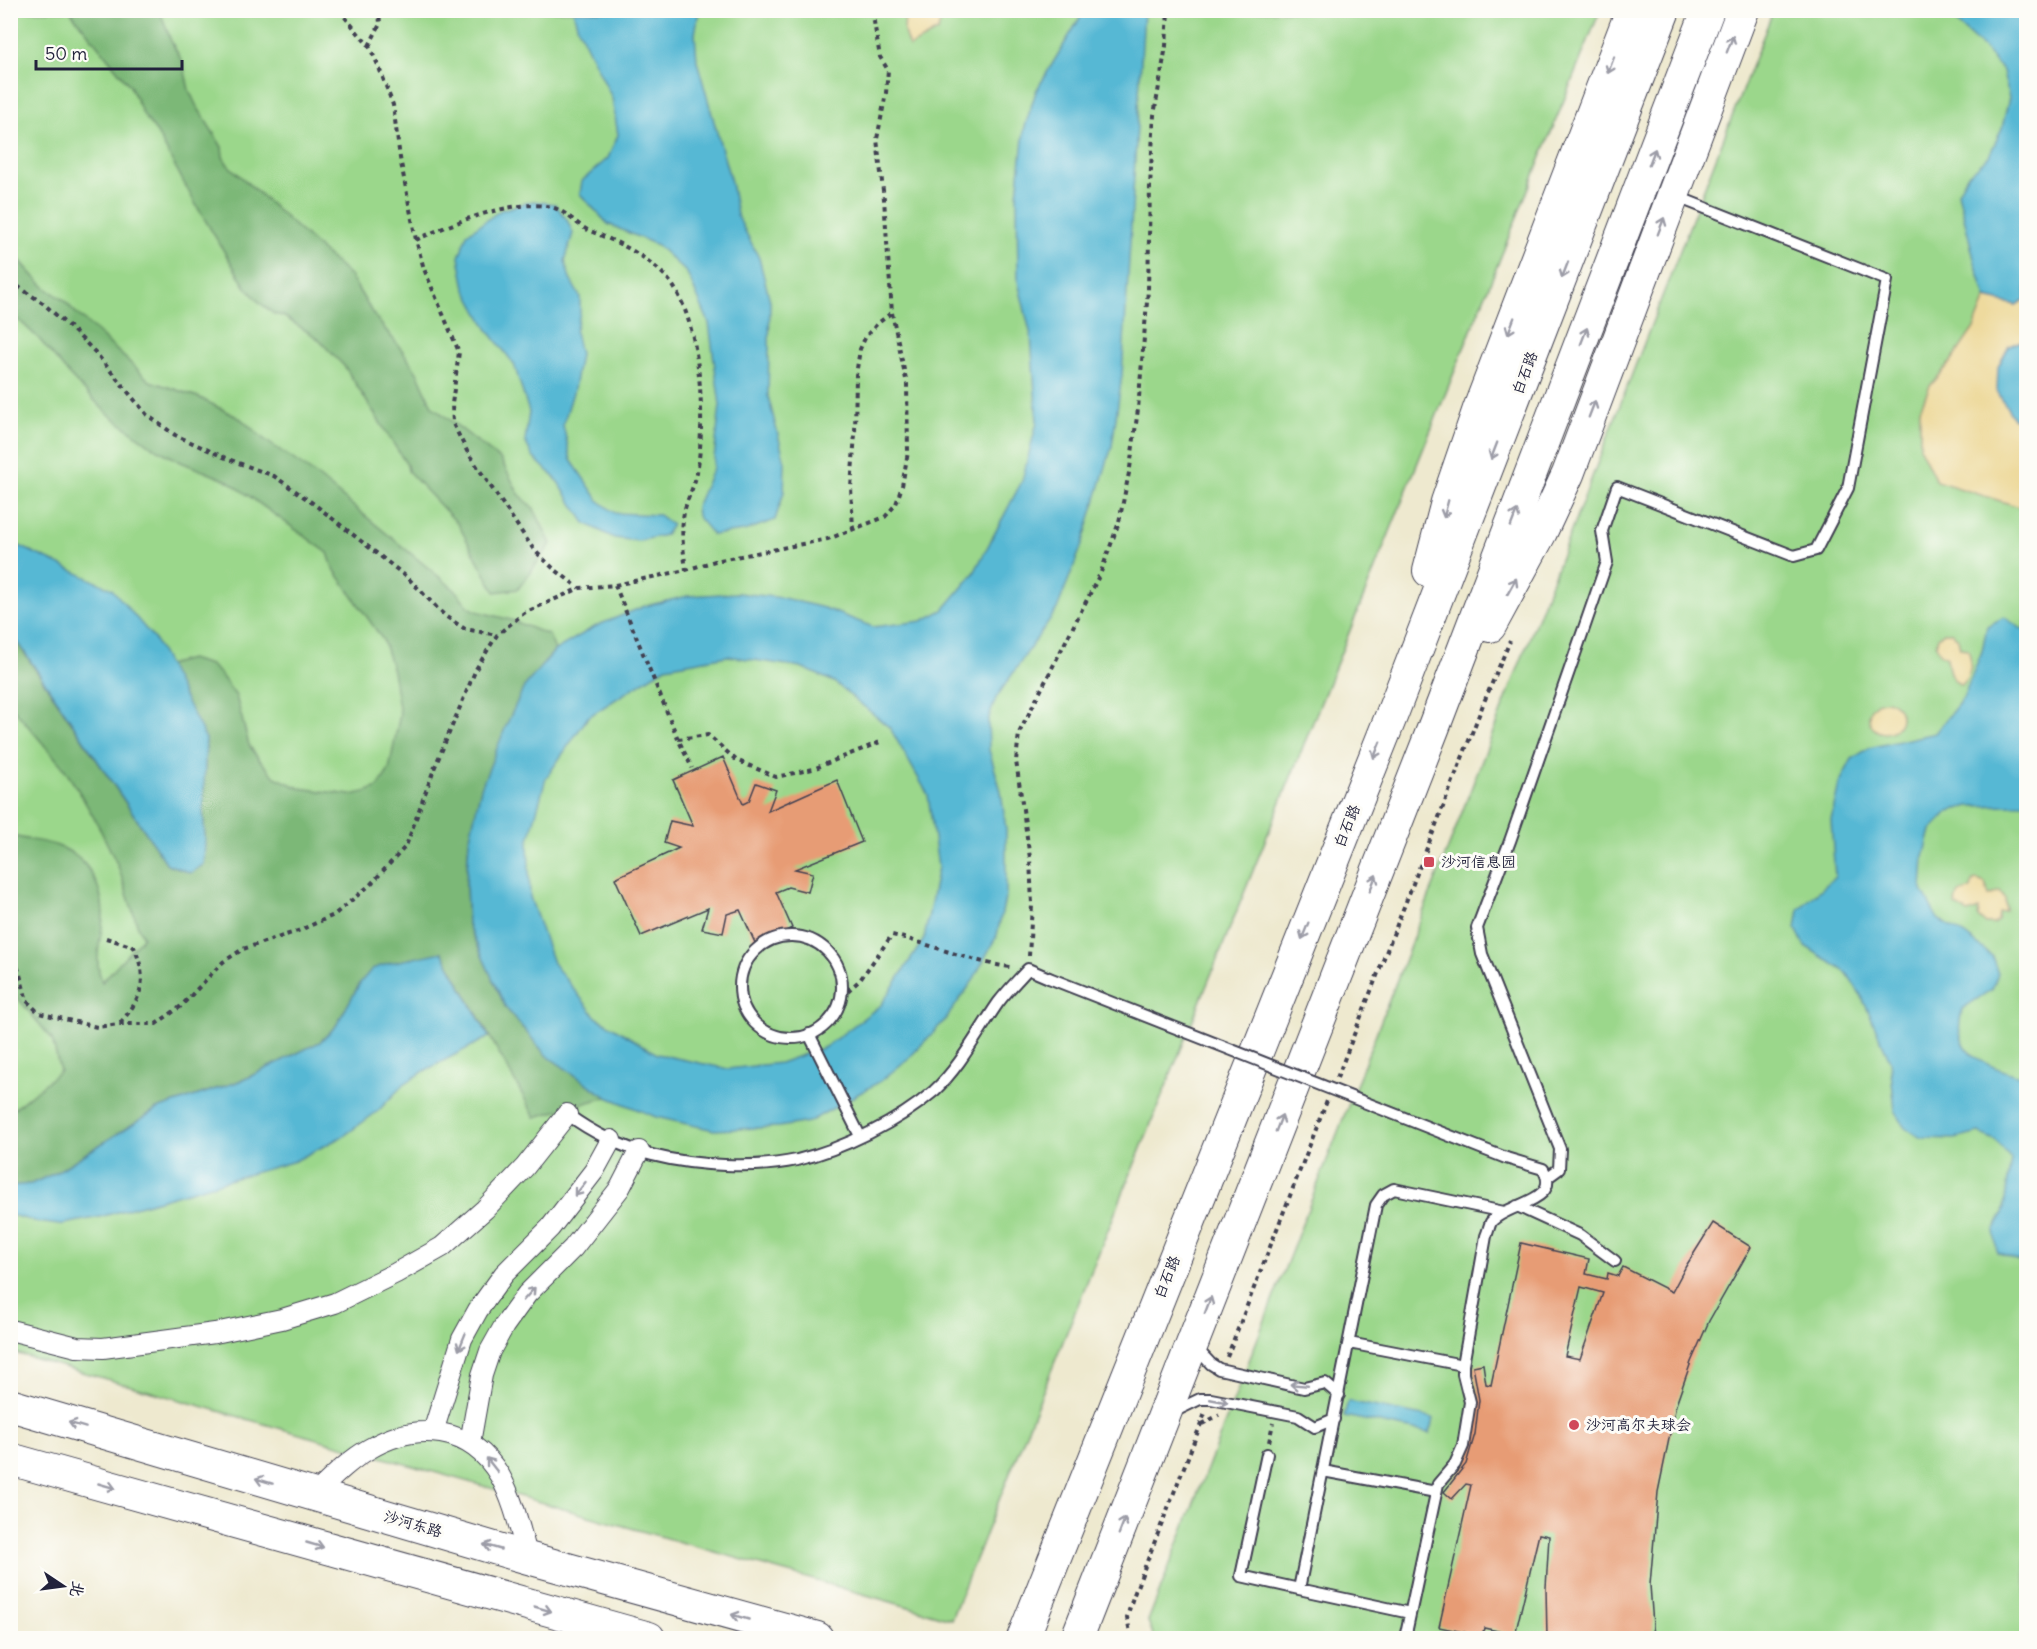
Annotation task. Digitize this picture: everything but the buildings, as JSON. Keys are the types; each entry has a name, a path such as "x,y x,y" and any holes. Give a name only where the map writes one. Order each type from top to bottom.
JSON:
{"main road":[{"path":"1392,714 1447,502 1475,419 1632,10"},
{"name":"白石路","path":"1023,1638 1392,714 1664,10"},
{"path":"1077,1638 1433,729 1708,10"},
{"path":"1433,729 1541,532 1568,474 1743,10"},
{"name":"沙河东路","path":"10,1405 313,1496 817,1638"},
{"path":"10,1459 649,1638"},
{"path":"1098,1638 1098,1602 1103,1574"}],"street":[{"path":"10,1330 68,1345 103,1348 215,1334 282,1319 335,1303 442,1247 485,1209 525,1167 567,1114"},
{"path":"433,1432 462,1338 478,1310 504,1274 550,1228 594,1171 611,1140"},
{"path":"470,1443 482,1375 490,1351 504,1326 527,1294 573,1248 620,1188 639,1151"},
{"path":"313,1496 344,1467 369,1449 409,1433 433,1432 454,1436 470,1443 481,1452 498,1474 508,1492 528,1558"}],"lane":[{"path":"1548,1177 1559,1168 1560,1149 1482,954 1477,928 1510,841 1607,562 1602,531 1617,487 1794,556 1816,550 1848,488 1887,280 1672,194"},
{"path":"786,936 802,937 817,942 829,952 838,966 842,981 841,998 835,1012 825,1025 809,1034 794,1038 777,1036 761,1028 749,1016 741,999 740,982 745,964 756,950 771,939 786,936"},
{"path":"567,1114 582,1125 611,1140 653,1156 745,1165 795,1160 831,1150 908,1110 935,1089 962,1056 1000,1000 1028,969 1506,1158 1543,1169 1548,1177 1547,1186 1542,1194 1504,1212 1491,1222 1486,1236 1462,1374 1470,1402 1469,1418 1463,1446 1455,1464 1438,1485 1405,1638"},
{"path":"809,1034 844,1107 861,1136"},
{"path":"1299,1589 1376,1205 1383,1195 1394,1189 1504,1212"},
{"path":"1517,1206 1580,1235 1615,1261"},
{"path":"1348,1344 1463,1365"},
{"path":"1192,1345 1211,1364 1222,1370 1304,1388 1325,1383 1339,1395"},
{"path":"1165,1416 1200,1399 1211,1399 1298,1416 1315,1427 1334,1419"},
{"path":"1267,1454 1241,1576 1410,1613"},
{"path":"1323,1471 1436,1492"}],"path":[{"path":"339,10 369,46 393,105 400,158 416,240 424,269 459,352 452,404 453,424 468,453 534,550 580,588"},
{"path":"369,46 380,24 379,10"},
{"path":"10,950 20,971 27,1001 39,1013 97,1027 119,1024 156,1024 180,1007 223,962 243,949 298,931 334,915 370,885 406,846 434,769 476,669 497,635 524,613 580,588 615,585 686,570 715,561 828,539 885,517 896,504 908,452 907,384 892,313 884,199 877,139 888,70 880,57 872,10"},
{"path":"841,998 861,980 892,935 913,939 986,964 1028,969 1032,893 1030,858 1016,761 1019,733 1101,572 1119,522 1130,468 1138,410 1148,290 1154,115 1166,46 1168,10"},
{"path":"416,240 446,226 515,207 553,207 586,230 628,248 650,262 669,280 686,314 699,366 701,410 697,473 682,521 686,570"},
{"path":"10,281 44,304 95,352 147,415 175,435 228,459 274,476 314,504 408,578 445,616 465,629 497,635"},
{"path":"853,530 851,487 856,375 860,349 866,336 892,313"},
{"path":"615,585 678,740 692,768"},
{"path":"1336,1080 1484,702 1511,640"},
{"path":"678,740 708,735 736,760 776,777 813,770 880,742"},
{"path":"106,938 134,947 141,964 142,990 133,1008 119,1024"},
{"path":"1222,1370 1331,1091"},
{"path":"1131,1638 1127,1617 1133,1597 1211,1399"},
{"path":"1267,1454 1274,1419"}],"green space":[{"path":"10,11 1600,11 951,1619 11,1352"},
{"path":"70,11 160,11 171,41 183,63 189,90 222,147 223,157 228,165 351,277 373,314 418,374 432,406 501,460 519,494 534,509 551,544 518,589 495,592 458,524 408,471 407,465 345,367 316,337 283,316 274,314 245,286 196,205 157,133 144,116 130,86"},
{"name":"沙河高尔夫球会","path":"1773,11 2026,11 2026,1638 1154,1638 1148,1621"},
{"path":"11,249 46,288 66,302 150,381 198,397 241,419 265,440 312,472 455,590 469,607 549,635 555,650 524,688 469,841 466,885 468,925 506,1008 546,1055 607,1097 535,1117 442,952 360,983 336,1026 320,1042 243,1080 157,1109 55,1173 31,1184 11,1186 11,1109 60,1071 52,1039 11,990 11,835 60,847 78,858 91,873 100,892 102,903 103,923 98,963 102,982 143,937 118,866 78,790 63,767 11,706 10,632 167,864 191,873 205,839 203,809 206,739 167,665 190,659 210,665 220,674 236,696 249,745 258,758 275,777 299,788 351,795 378,787 389,770 400,714 393,671 383,640 333,568 328,553 228,481 181,462 151,446 107,413 71,377 39,339 20,321 11,317"}],"sand":[{"path":"905,11 943,11 938,31 909,47 904,32"},
{"path":"1986,298 2016,305 2026,299 2026,339 2009,346 2013,418 2026,425 2026,509 1936,481 1920,448 1920,409 1930,386 1950,363 1974,328"},
{"path":"1944,632 1952,632 1958,639 1960,648 1968,649 1970,668 1962,685 1952,677 1947,657 1940,653 1936,645 1938,637"},
{"path":"1885,701 1896,706 1901,717 1896,728 1885,733 1874,728 1869,717 1874,706"},
{"path":"1973,881 1985,883 1989,896 2000,891 2005,898 2006,911 1999,913 1998,920 1994,924 1986,924 1978,917 1979,909 1968,913 1956,905 1955,901 1959,893 1971,889"}],"water":[{"path":"573,11 699,11 695,34 697,61 731,182 737,215 759,258 770,301 768,396 785,462 784,492 775,520 744,531 713,535 697,516 696,507 713,468 720,405 709,323 687,273 657,245 608,224 580,194 582,181 608,158 618,135 612,98 578,28"},
{"path":"1084,11 1144,11 1122,375 1112,446 1082,545 1057,609 996,698 988,720 989,750 1001,791 1006,830 1006,894 997,935 972,982 945,1020 910,1057 881,1081 809,1122 779,1127 714,1130 656,1117 607,1097 546,1055 506,1008 468,925 466,885 469,841 481,788 524,687 555,650 596,626 645,606 688,596 738,593 783,598 824,608 873,627 922,621 943,610 974,573 1022,481 1037,422 1031,336 1018,282 1017,195 1024,130 1036,91","holes":["727,656 801,667 834,682 890,728 928,795 938,867 924,939 881,1005 825,1047 780,1063 728,1069 657,1054 596,1017 553,963 530,897 528,843 546,778 588,717 666,667"]},
{"path":"1951,11 2026,11 2026,299 2016,305 1986,298 1958,192 1967,176 1989,156 2002,128 2009,98 2003,71 1986,50 1955,22"},
{"path":"533,201 555,204 573,233 565,261 570,279 580,297 580,313 575,332 580,354 574,389 563,425 571,460 599,501 615,513 659,515 672,525 665,535 638,541 614,538 585,523 556,479 533,457 525,441 529,412 514,364 488,330 465,288 459,257 467,234 501,210"},
{"path":"2026,339 2026,425 2013,418 1997,391 1998,367 2009,346"},
{"path":"11,542 112,589 155,640 206,739 203,809 204,864 191,873 167,864 11,632"},
{"path":"2004,617 2026,632 2026,802 2013,805 1970,806 1949,811 1931,830 1924,857 1922,890 1938,919 1965,935 1992,956 1998,974 1992,989 1962,1009 1959,1027 1964,1043 1977,1058 2006,1072 2026,1078 2026,1258 2018,1261 1997,1252 1994,1231 2003,1214 2011,1159 1995,1140 1979,1133 1955,1139 1921,1138 1905,1127 1895,1111 1890,1061 1862,997 1847,973 1805,946 1796,929 1799,909 1835,877 1831,820 1839,784 1852,759 1869,748 1935,733 1963,698 1982,651 1987,626"},
{"path":"442,952 489,1037 404,1084 378,1111 345,1135 295,1161 100,1217 59,1225 11,1215 11,1186 31,1184 55,1173 157,1109 243,1080 320,1042 336,1026 360,983 372,969"},
{"path":"1348,1401 1433,1418 1430,1433 1344,1416"}],"place":[{"name":"沙河信息园","path":"1429,862"},
{"name":"沙河高尔夫球会","path":"1574,1425"}]}
